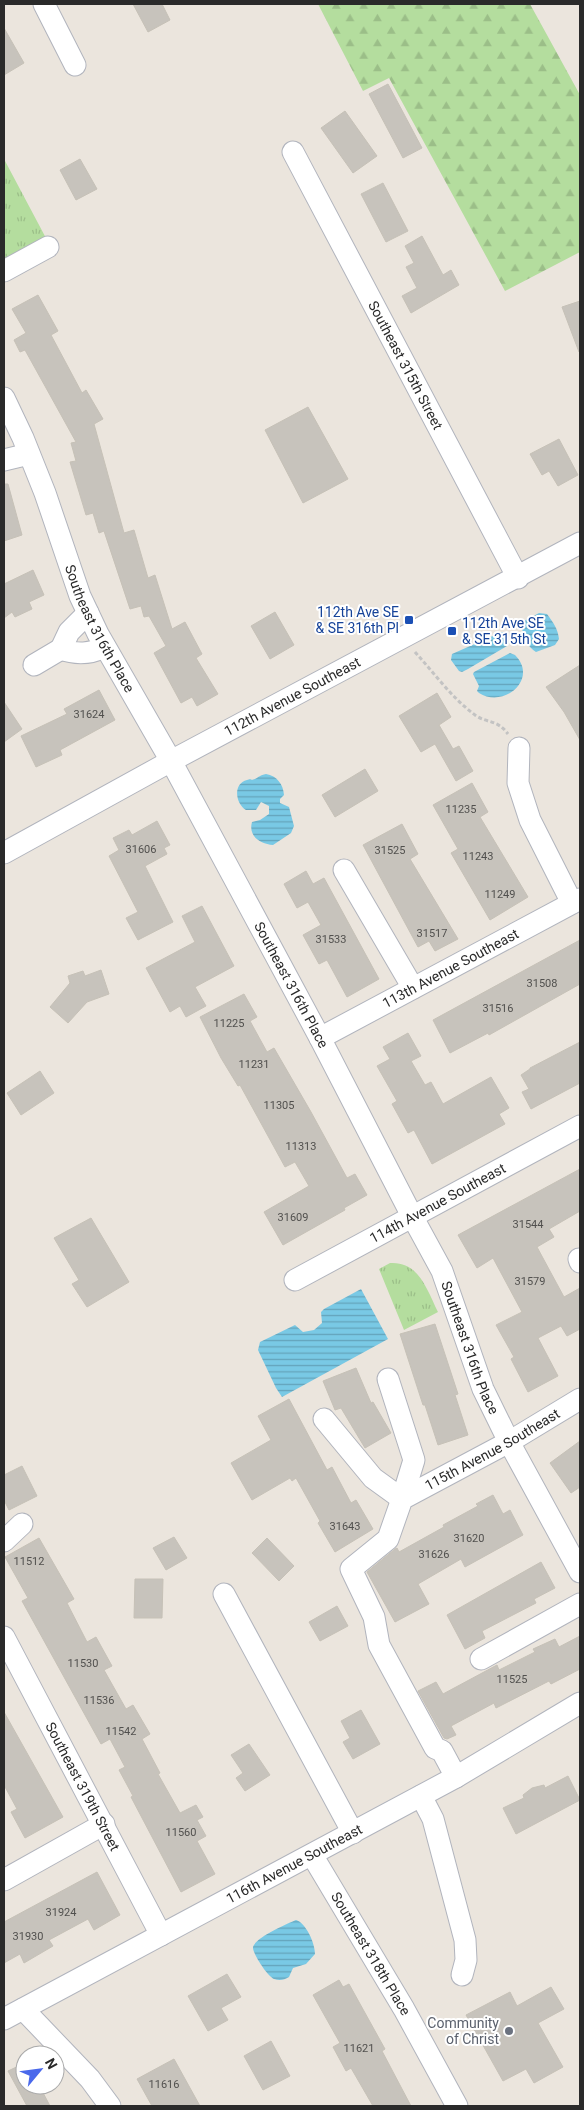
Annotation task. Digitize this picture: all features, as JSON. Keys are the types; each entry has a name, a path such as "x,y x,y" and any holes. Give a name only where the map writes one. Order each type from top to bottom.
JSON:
{"street":[{"path":"44,4 75,65"},
{"name":"Southeast 315th Street","path":"293,152 518,578"},
{"path":"4,272 48,247"},
{"name":"Southeast 316th Place","path":"4,398 45,493 66,558 88,613 105,646 172,761 442,1271 483,1389 509,1442 580,1572"},
{"path":"4,460 29,454"},
{"name":"112th Avenue Southeast","path":"4,853 172,761 580,544"},
{"path":"34,665 61,649 74,624 88,613"},
{"path":"61,649 81,654 89,653 105,646"},
{"path":"519,748 518,783 530,820 576,901"},
{"path":"344,870 413,988"},
{"name":"113th Avenue Southeast","path":"320,1038 576,901"},
{"name":"114th Avenue Southeast","path":"295,1280 580,1126"},
{"path":"388,1379 414,1460 388,1539 351,1569 374,1617 379,1645 435,1748 442,1751 456,1778"},
{"name":"115th Avenue Southeast","path":"402,1499 509,1442 580,1399"},
{"path":"324,1419 373,1478 402,1499"},
{"path":"4,1541 22,1524"},
{"path":"224,1594 353,1833"},
{"path":"481,1659 580,1604"},
{"name":"Southeast 319th Street","path":"4,1637 161,1935"},
{"name":"116th Avenue Southeast","path":"4,2019 456,1778 580,1704"},
{"path":"421,1796 433,1819 465,1940 466,1960 462,1975"},
{"path":"4,1880 104,1824"},
{"name":"Southeast 318th Place","path":"312,1855 404,2009 457,2106"},
{"path":"23,2008 90,2079 110,2106"}],"path":[{"path":"402,639 447,689 476,715 501,725 519,748"}],"green space":[{"path":"318,4 530,4 580,95 580,252 505,291 389,78 363,91"},
{"path":"4,159 47,240 4,264"},
{"path":"390,1263 408,1267 421,1278 438,1312 404,1330 379,1269"}],"water":[{"path":"539,613 547,614 556,629 559,639 555,645 536,652 529,646 522,630 524,621"},
{"path":"502,632 508,637 507,646 468,669 462,672 459,671 451,660 452,654"},
{"path":"510,653 515,655 521,664 523,673 521,682 508,694 499,697 489,697 479,693 477,691 479,686 473,674 474,672"},
{"path":"266,774 281,784 284,795 280,799 280,803 289,807 294,826 291,833 273,845 264,843 256,838 251,827 252,822 260,820 269,814 269,806 261,802 256,810 246,810 240,803 237,794 237,790 242,782"},
{"path":"361,1289 388,1339 282,1397 258,1350 260,1342 295,1325 303,1332 314,1330 322,1323 321,1312 324,1309"},
{"path":"296,1920 303,1925 309,1934 315,1954 306,1964 293,1968 289,1977 282,1980 274,1979 261,1965 253,1947 255,1943 266,1935"}],"building":[{"path":"133,4 162,4 170,20 148,32"},
{"path":"4,28 24,63 4,75"},
{"path":"388,84 422,148 403,158 369,94"},
{"path":"345,111 377,156 353,173 321,128"},
{"path":"80,159 97,189 76,200 60,170"},
{"path":"383,183 408,231 386,242 361,194"},
{"path":"422,236 443,275 451,270 459,285 411,313 402,296 417,288 406,267 414,263 405,246"},
{"path":"38,295 58,331 51,335 82,393 86,390 103,419 94,424 124,533 134,530 148,578 155,575 172,629 185,622 202,654 196,658 218,694 197,706 192,697 181,703 154,653 166,646 149,616 144,617 141,606 130,609 104,531 99,533 93,513 86,515 70,462 76,461 71,443 76,442 25,350 20,352 14,340 26,333 12,309"},
{"path":"580,301 580,352 579,352 562,307"},
{"path":"308,407 348,479 303,503 265,430"},
{"path":"559,439 578,475 558,486 549,471 542,475 530,454"},
{"path":"4,484 8,484 22,535 4,541"},
{"path":"33,570 44,595 29,602 32,609 15,617 12,612 4,618 4,584"},
{"path":"275,612 294,645 270,659 251,626"},
{"path":"580,665 580,740 564,712 546,687"},
{"path":"99,690 115,720 60,750 62,755 36,767 21,736 67,714 64,709"},
{"path":"437,693 451,717 439,725 453,749 459,746 473,771 456,781 435,744 421,752 399,716"},
{"path":"4,702 22,729 4,742"},
{"path":"365,769 378,791 335,817 322,795"},
{"path":"472,783 488,812 480,817 528,897 490,920 451,853 458,849 433,805"},
{"path":"157,821 170,845 164,848 167,854 145,866 173,922 138,940 126,918 138,912 109,856 119,850 113,838 129,830 132,835"},
{"path":"402,824 418,854 410,859 458,939 435,951 429,941 418,947 363,845"},
{"path":"306,871 313,884 324,878 379,979 347,997 327,960 319,964 303,935 321,925 308,902 297,908 284,884"},
{"path":"202,906 234,966 195,987 206,1006 186,1017 180,1006 170,1012 146,968 195,942 182,916"},
{"path":"580,940 580,984 489,1035 488,1033 450,1053 433,1020"},
{"path":"101,970 109,994 87,1002 68,1023 50,1007 70,983 68,976 83,971 85,976"},
{"path":"244,994 257,1017 250,1021 267,1052 274,1048 347,1178 355,1174 367,1195 344,1208 345,1210 283,1245 264,1212 309,1186 295,1162 285,1167 240,1085 238,1086 221,1058 200,1017"},
{"path":"408,1033 421,1056 411,1061 425,1085 431,1082 443,1104 491,1077 509,1108 499,1114 505,1124 432,1164 414,1130 408,1133 392,1104 397,1101 377,1066 390,1059 383,1047"},
{"path":"580,1042 580,1083 531,1109 522,1092 529,1089 521,1075 530,1068"},
{"path":"40,1071 54,1093 21,1115 7,1093"},
{"path":"580,1169 580,1211 549,1229 554,1237 537,1247 564,1297 580,1288 580,1329 567,1336 561,1326 538,1338 558,1376 528,1392 511,1359 514,1357 496,1325 522,1312 493,1258 477,1268 458,1235"},
{"path":"91,1218 129,1282 87,1307 72,1284 79,1280 54,1238"},
{"path":"435,1324 458,1394 455,1395 468,1435 438,1445 400,1334"},
{"path":"356,1368 371,1403 373,1402 391,1433 365,1448 341,1408 335,1410 323,1381"},
{"path":"289,1399 327,1470 332,1467 351,1503 356,1500 373,1529 335,1552 318,1523 320,1521 296,1478 292,1481 290,1478 252,1500 231,1463 271,1440 258,1416"},
{"path":"580,1441 580,1487 571,1493 550,1463"},
{"path":"22,1466 37,1496 9,1510 4,1500 4,1475"},
{"path":"493,1495 503,1514 510,1510 523,1535 465,1567 461,1559 418,1584 429,1604 395,1622 367,1572 395,1549 397,1548 399,1552 444,1527 443,1525 478,1506 476,1504"},
{"path":"174,1537 187,1558 166,1570 153,1548"},
{"path":"39,1538 74,1599 67,1603 87,1642 96,1637 112,1666 104,1670 126,1709 133,1705 150,1734 142,1739 160,1773 158,1774 180,1813 196,1805 203,1817 197,1820 206,1836 197,1841 215,1874 181,1892 131,1797 133,1796 119,1770 125,1767 110,1739 101,1744 22,1601 28,1598 5,1557"},
{"path":"267,1538 294,1566 279,1581 252,1553"},
{"path":"541,1562 555,1588 534,1599 536,1603 482,1631 485,1638 465,1649 447,1615"},
{"path":"135,1579 163,1579 162,1618 134,1618"},
{"path":"337,1606 348,1626 320,1641 309,1622"},
{"path":"580,1636 580,1669 551,1684 549,1681 496,1708 494,1703 451,1726 456,1735 447,1739 444,1738 418,1691 436,1682 443,1694 497,1665 499,1670 535,1652 533,1649 555,1639 559,1647"},
{"path":"361,1710 380,1744 353,1759 343,1742 350,1738 341,1721"},
{"path":"4,1712 63,1817 25,1838 11,1812 17,1809 4,1785"},
{"path":"249,1744 270,1775 245,1791 236,1778 243,1773 231,1755"},
{"path":"568,1776 580,1800 516,1834 503,1808 524,1798 523,1795 532,1788 544,1785 545,1788"},
{"path":"97,1872 120,1915 94,1930 88,1919 49,1940 53,1946 24,1963 20,1954 4,1963 4,1922"},
{"path":"227,1974 241,1997 221,2008 228,2020 208,2031 188,1996"},
{"path":"339,1980 343,1987 349,1984 385,2049 382,2051 411,2106 373,2106 351,2068 346,2071 333,2047 340,2043 313,1995"},
{"name":"Community of Christ","path":"551,1987 564,2009 538,2023 563,2067 534,2083 526,2069 503,2081 466,2015 510,1992 517,2006"},
{"path":"271,2041 290,2076 263,2090 244,2056"},
{"path":"174,2059 200,2106 152,2106 137,2079"},
{"path":"15,2068 15,2084 8,2071"},
{"path":"21,2095 44,2095 50,2106 27,2106"}],"place":[{"name":"112th Ave SE & SE 316th Pl","path":"409,620"},
{"name":"112th Ave SE & SE 315th St","path":"452,631"},
{"name":"Community of Christ","path":"509,2031"}]}
